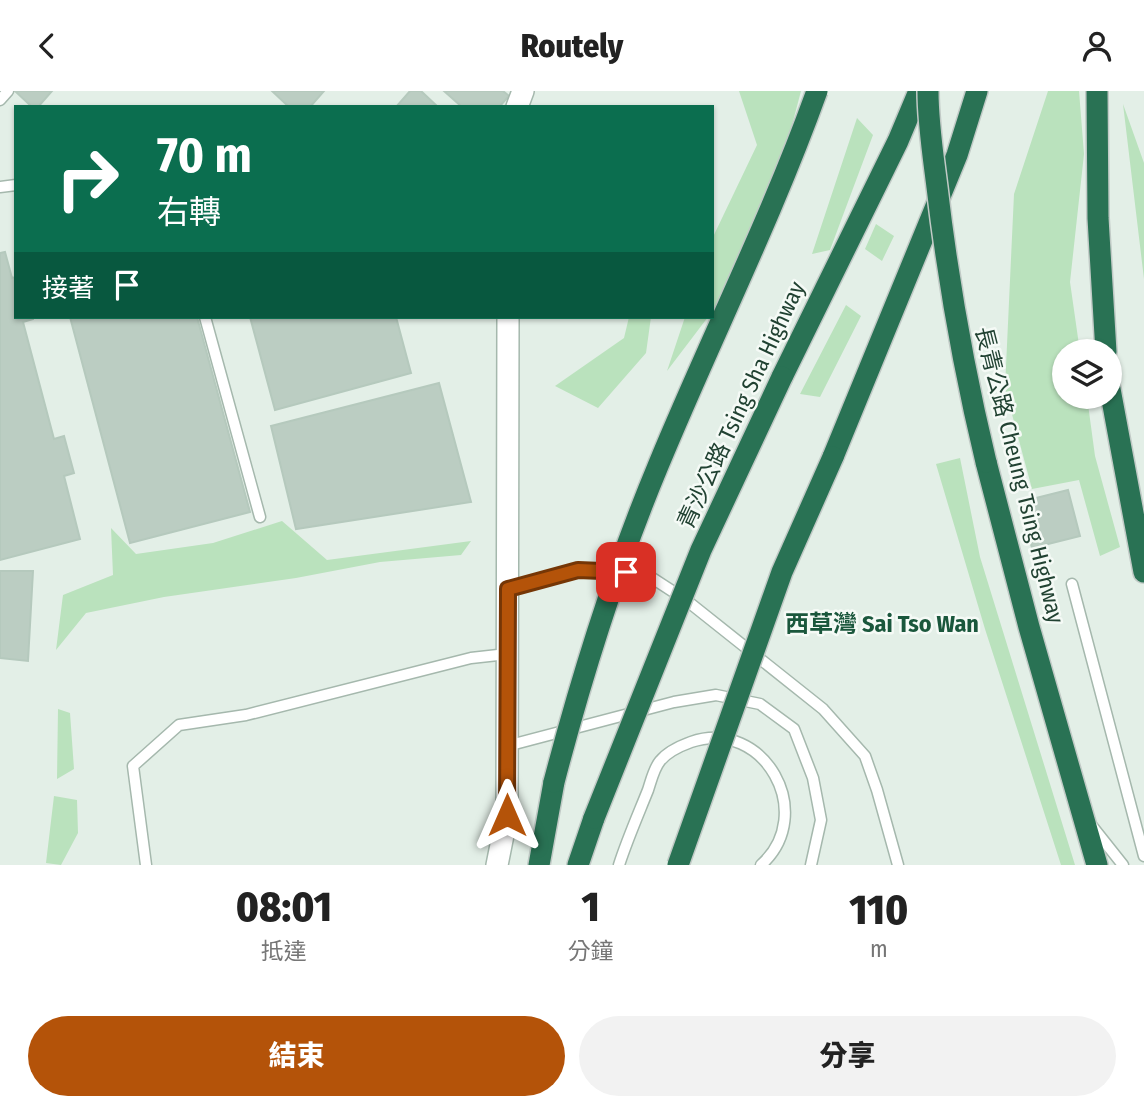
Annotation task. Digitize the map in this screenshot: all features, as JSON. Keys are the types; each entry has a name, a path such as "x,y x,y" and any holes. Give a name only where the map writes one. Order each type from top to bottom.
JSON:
{"highway":[{"path":"539,865 554,782 569,726 632,531 755,248 817,91"},
{"name":"青沙公路 Tsing Sha Highway","path":"578,865 594,818 701,550 898,141 919,91"},
{"name":"長青公路 Cheung Tsing Highway","path":"928,91 940,217 966,377 1029,627 1097,865"},
{"path":"678,865 782,572 833,457 957,155 977,91"},
{"path":"1097,91 1098,218 1105,339"},
{"path":"1114,409 1144,572"}],"street":[{"path":"497,865 507,815 508,319"}],"lane":[{"path":"0,100 8,91"},
{"path":"206,319 260,517"},
{"path":"508,589 578,570 607,569 646,574 686,600 823,709 865,757 898,865"},
{"path":"1072,584 1144,856"},
{"path":"146,865 133,766 179,725 246,715 471,658 507,654"},
{"path":"507,746 674,702 716,695 760,704 794,729 813,778 821,820 811,865"},
{"path":"619,865 659,762 682,745 712,738 734,742 754,751 766,761 781,786 786,816 783,831 778,845 761,865"},
{"path":"1084,814 1123,865"}],"green space":[{"path":"739,91 801,91 791,129 734,283 714,308 714,235 757,145"},
{"path":"1048,91 1079,91 1084,154 1070,282 1078,339 1052,339 1052,409 1089,409 1095,456 1120,547 1100,556 1079,480 1032,489 1005,388 1014,194"},
{"path":"1123,104 1144,163 1144,279"},
{"path":"857,118 873,135 830,250 812,254"},
{"path":"876,224 894,236 882,261 865,249"},
{"path":"846,305 861,316 820,397 800,394"},
{"path":"629,319 651,319 646,353 598,408 555,386 624,338"},
{"path":"684,319 706,319 667,371"},
{"path":"960,458 980,557 1075,865 1061,865 985,629 936,464"},
{"path":"282,521 327,560 471,541 461,555 380,562 296,578 164,597 86,613 56,650 63,595 113,575 111,528 136,554 213,543"},
{"path":"58,709 70,713 74,769 57,779"},
{"path":"54,796 77,800 78,833 61,865 46,863"}],"building":[{"path":"15,91 52,91 40,105 30,105"},
{"path":"272,91 324,91 312,105 287,105"},
{"path":"410,91 421,91 436,105 398,105"},
{"path":"444,91 503,91 509,96 501,105 460,105"},
{"path":"5,252 14,278 14,319 33,319 23,322 54,439 64,436 74,473 64,476 80,539 0,560 0,253"},
{"path":"71,319 198,319 250,512 130,543"},
{"path":"251,319 397,319 411,373 275,410"},
{"path":"439,383 471,502 296,529 271,426"},
{"path":"1068,490 1080,536 1032,548 1020,502"},
{"path":"0,571 33,571 28,661 0,658"}],"district":[{"name":"西草灣 Sai Tso Wan","path":"882,624"}],"route":[{"path":"507,815 508,589 578,570 607,569 626,572"}]}
